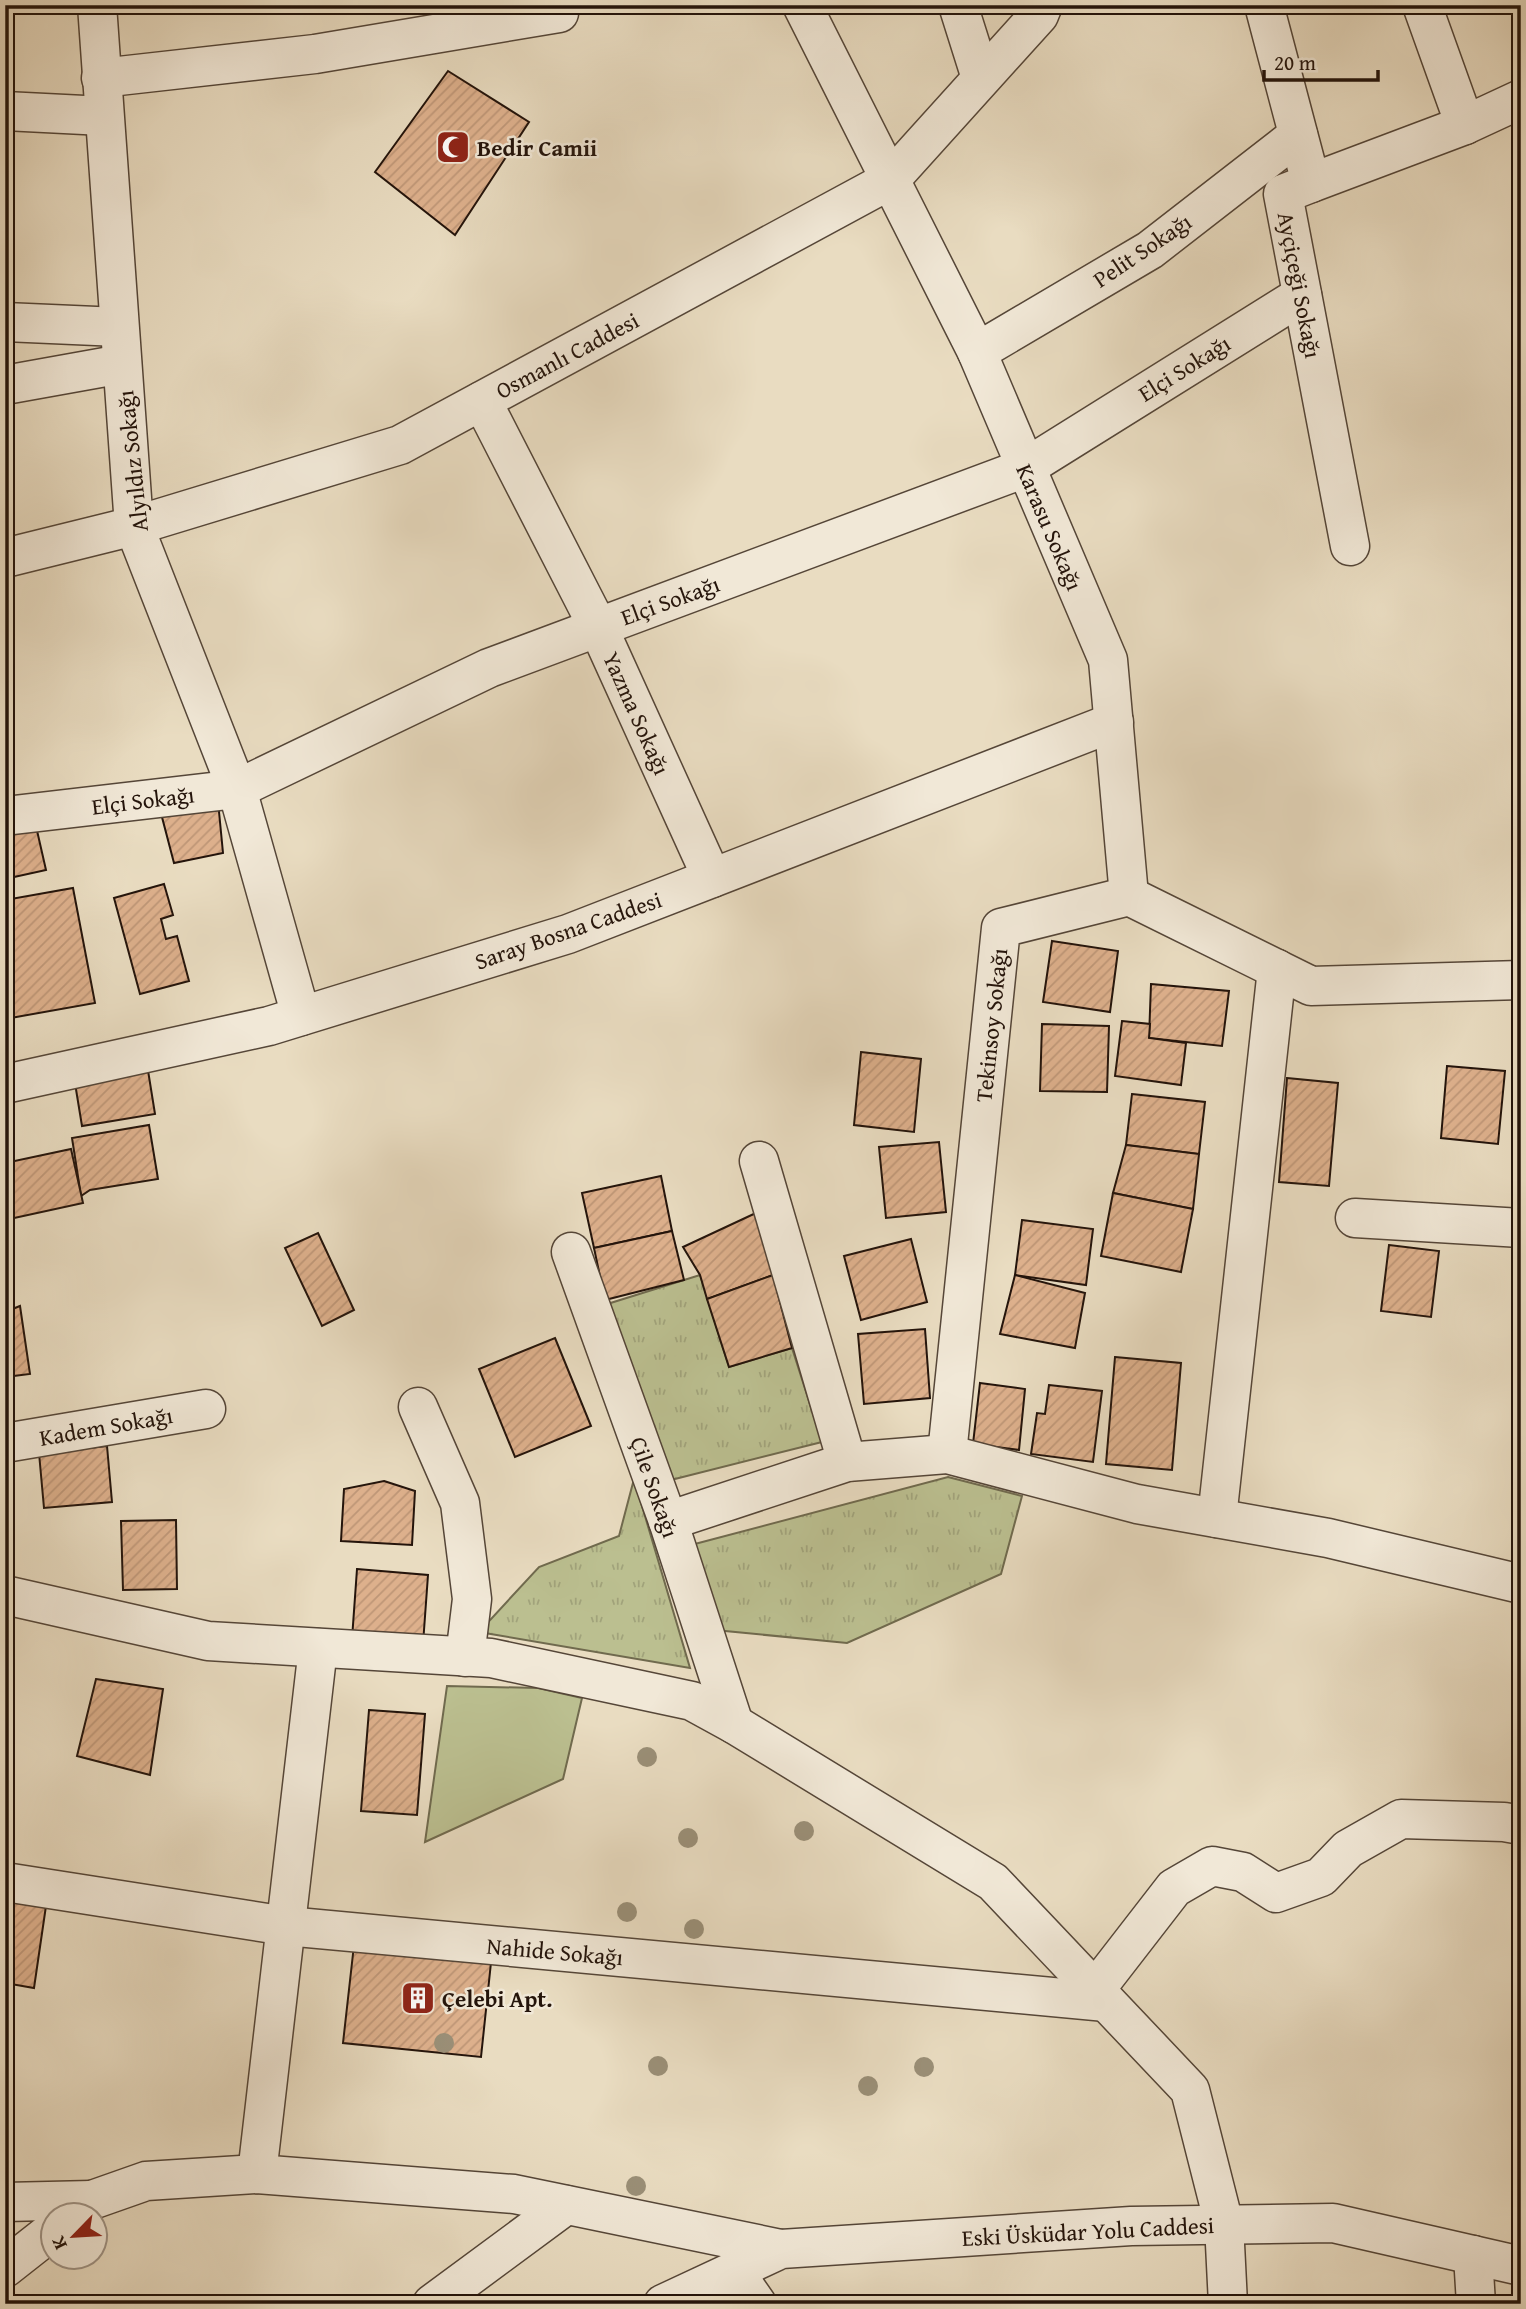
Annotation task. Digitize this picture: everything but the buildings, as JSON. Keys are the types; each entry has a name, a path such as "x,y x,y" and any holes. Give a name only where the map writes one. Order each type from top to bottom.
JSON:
{"street":[{"name":"Alyıldız Sokağı","path":"97,5 134,526 237,789 302,1016"},
{"name":"Karasu Sokağı","path":"802,5 977,352 1108,660 1129,897"},
{"path":"958,5 981,78"},
{"name":"Osmanlı Caddesi","path":"5,558 134,526 400,445 890,180 1039,15 1043,5"},
{"name":"Ayçiçeği Sokağı","path":"1264,5 1311,183 1283,194 1350,546"},
{"path":"1422,5 1465,125"},
{"path":"101,78 315,54 559,13"},
{"path":"1311,183 1465,125 1521,99"},
{"path":"5,111 104,116"},
{"name":"Pelit Sokağı","path":"977,352 1150,250 1298,135"},
{"name":"Elçi Sokağı","path":"5,816 237,789 489,668 1025,468 1302,295"},
{"path":"5,322 119,327"},
{"path":"5,385 122,364"},
{"name":"Yazma Sokağı","path":"482,401 598,627 712,878"},
{"name":"Saray Bosna Caddesi","path":"5,1084 269,1026 568,934 1114,722"},
{"path":"1129,897 1311,986 1521,980"},
{"name":"Tekinsoy Sokağı","path":"947,1454 1002,928 1129,897"},
{"path":"1217,1518 1277,969"},
{"path":"759,1161 847,1462"},
{"path":"1355,1218 1521,1228"},
{"name":"Çile Sokağı","path":"571,1252 668,1521 734,1724"},
{"path":"418,1407 460,1503 472,1599 465,1657"},
{"name":"Kadem Sokağı","path":"5,1443 206,1409"},
{"path":"668,1521 847,1462 947,1454 1137,1504 1328,1538 1521,1584"},
{"path":"5,1594 208,1641 491,1658 692,1701 734,1724 993,1882 1190,2090 1224,2224 1227,2304"},
{"path":"257,2174 318,1648"},
{"path":"1101,1996 1174,1888 1212,1866 1243,1872 1276,1893 1321,1877 1348,1849 1401,1819 1504,1822 1521,1825"},
{"name":"Nahide Sokağı","path":"5,1882 286,1926 1101,1996"},
{"path":"100,2200 146,2181 257,2174 514,2194 781,2249"},
{"path":"5,2202 38,2204"},
{"path":"432,2304 566,2204"},
{"name":"Eski Üsküdar Yolu Caddesi","path":"663,2304 781,2249 1131,2226 1333,2223 1521,2266"},
{"path":"5,2268 38,2242"},
{"path":"1473,2255 1476,2304"},
{"path":"734,2271 757,2304"}],"green space":[{"path":"700,1275 729,1367 792,1348 822,1442 659,1483 601,1306"},
{"path":"948,1477 1022,1496 1001,1574 847,1643 715,1630 691,1545"},
{"path":"634,1479 690,1668 479,1632 539,1567 619,1536"},
{"path":"447,1686 538,1688 582,1698 563,1779 425,1842"}],"place":[{"name":"Bedir Camii","path":"453,147"},
{"name":"Çelebi Apt.","path":"418,1998"}]}
